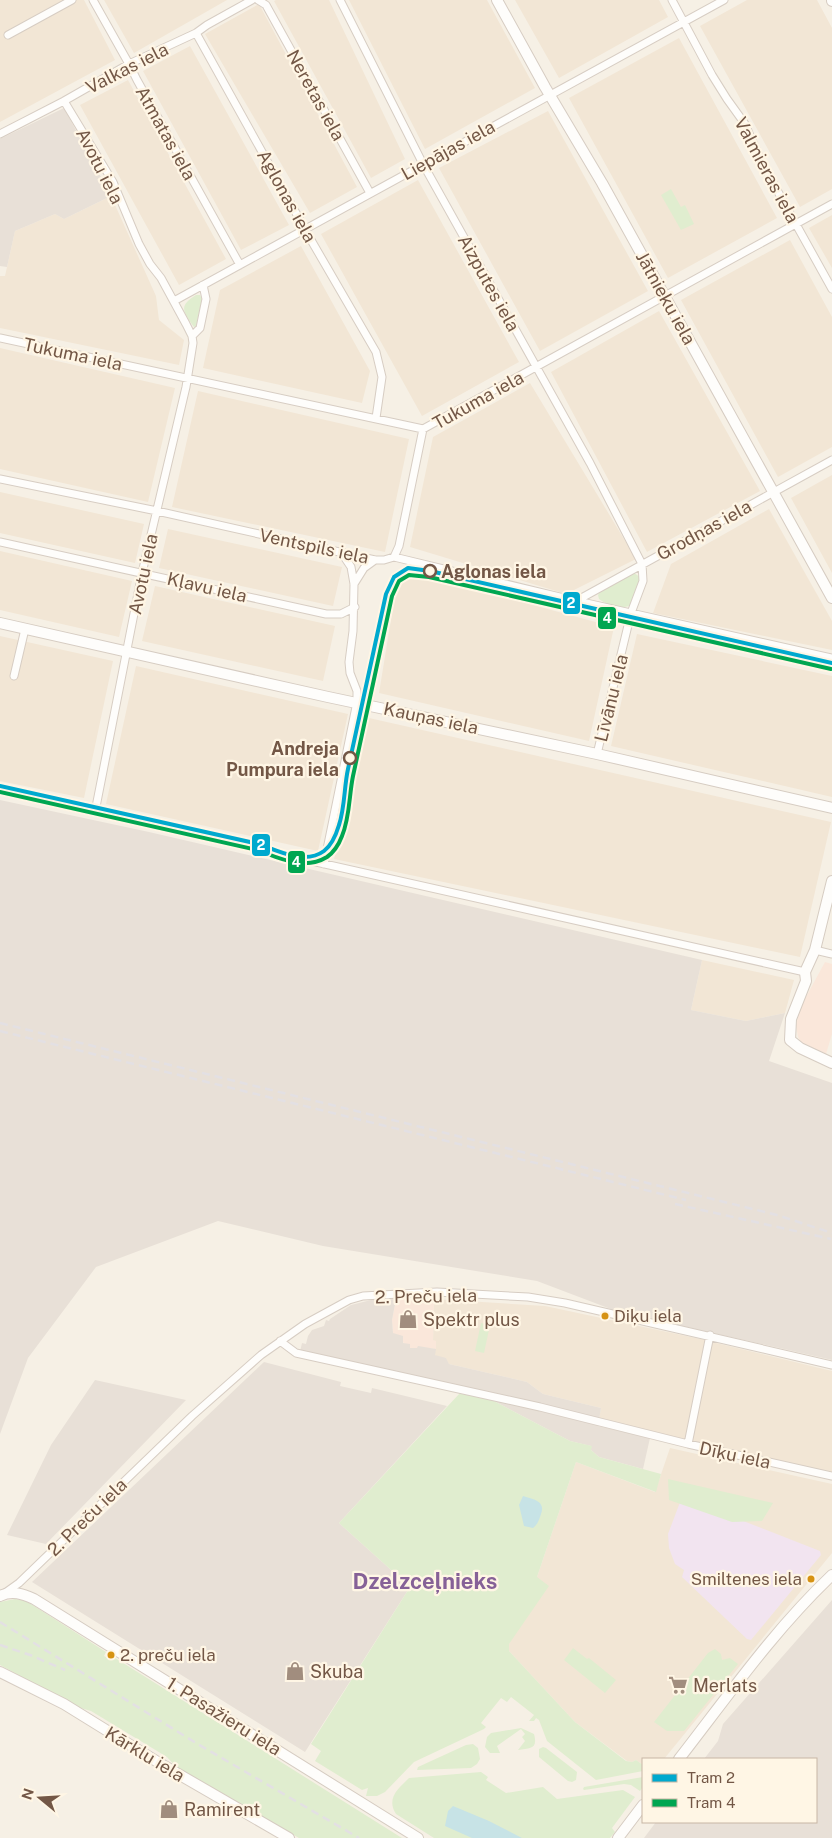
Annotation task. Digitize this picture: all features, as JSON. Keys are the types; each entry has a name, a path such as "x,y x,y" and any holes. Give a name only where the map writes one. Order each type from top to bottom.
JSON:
{"street":[{"path":"8,35 72,0"},
{"name":"Atmatas iela","path":"93,0 240,265"},
{"name":"Valkas iela","path":"0,134 129,64 196,33 252,0"},
{"name":"Neretas iela","path":"258,0 266,5 370,193"},
{"name":"Aizputes iela","path":"340,0 422,164 590,462 642,564"},
{"name":"Jātnieku iela","path":"497,0 549,95 602,183 832,598"},
{"name":"Valmieras iela","path":"672,0 727,99 745,124 762,163 832,289"},
{"name":"Liepājas iela","path":"174,302 422,164 724,0"},
{"name":"Aglonas iela","path":"196,33 376,352 382,377 382,388 376,418"},
{"name":"Avotu iela","path":"64,100 112,182 139,244 192,336 193,352 142,573 95,812"},
{"name":"Tukuma iela","path":"0,338 423,429 832,204"},
{"name":"Avotu iela","path":"192,336 200,328 206,299 203,285"},
{"path":"394,557 399,546 423,429"},
{"name":"Grodņas iela","path":"576,601 832,460"},
{"name":"Ventspils iela","path":"0,479 157,511 375,560 394,557 576,601 832,658"},
{"name":"Kļavu iela","path":"0,542 326,614 341,614 355,607"},
{"path":"324,864 357,702 357,691 350,673 349,662 355,607 354,584 351,567 341,552"},
{"path":"354,584 364,568 375,560"},
{"name":"Līvānu iela","path":"597,754 631,613 643,581 642,564"},
{"name":"Kauņas iela","path":"0,623 597,754 832,808"},
{"path":"14,676 25,629"},
{"path":"0,791 805,972"},
{"path":"832,881 815,950 805,972 806,981 791,1019 790,1040 800,1048 832,1063"},
{"path":"815,950 832,954"},
{"name":"2. Preču iela","path":"1,1594 19,1583 192,1416 261,1355 305,1324 349,1300 363,1296 414,1292 534,1298 710,1335 832,1365"},
{"name":"Dīķu iela","path":"710,1335 688,1444 832,1476"},
{"path":"280,1340 296,1353 540,1407 688,1444"},
{"path":"680,1758 804,1602 832,1575"},
{"name":"1. Pasažieru iela","path":"1,1594 21,1592 34,1599 418,1838"},
{"name":"Kārklu iela","path":"0,1672 64,1704 153,1759 289,1838"},
{"path":"618,1838 642,1806"}],"shaded area":[{"path":"0,0 84,0 115,60 0,122"},
{"path":"104,0 227,0 134,53"},
{"path":"329,0 405,159 371,178 274,1"},
{"path":"349,0 487,0 535,88 425,149"},
{"path":"515,0 659,0 668,17 559,78"},
{"path":"747,0 817,0 832,28 832,189 800,207 700,26"},
{"path":"259,4 357,187 310,213 205,34"},
{"path":"679,38 777,218 668,278 569,98"},
{"path":"190,46 289,225 241,250 143,71"},
{"path":"128,80 226,259 179,285 80,105"},
{"path":"64,108 111,196 64,219 55,214 15,231 7,267 0,266 0,139"},
{"path":"548,111 648,291 540,351 439,168"},
{"path":"418,180 519,362 422,416 321,234"},
{"path":"111,196 156,296 159,320 184,340 179,365 0,328 0,276 5,276 15,231 55,214 64,219"},
{"path":"832,215 832,268 809,228"},
{"path":"790,240 832,317 832,447 778,477 681,300"},
{"path":"301,246 370,371 362,403 203,368 220,290"},
{"path":"659,311 760,491 647,552 551,372"},
{"path":"0,348 175,388 148,502 0,469"},
{"path":"530,383 636,559 566,594 410,547 433,437"},
{"path":"198,391 409,439 385,552 172,507"},
{"path":"832,475 832,573 791,498"},
{"path":"0,492 144,524 135,563 0,533"},
{"path":"769,509 832,621 832,650 653,613 671,564"},
{"path":"168,529 342,567 333,606 159,568"},
{"path":"0,551 132,581 119,637 0,610"},
{"path":"419,574 614,627 589,741 379,693 397,583 402,577"},
{"path":"155,586 335,626 323,681 142,641"},
{"path":"637,634 832,676 832,797 611,746"},
{"path":"0,636 113,661 84,798 0,781"},
{"path":"136,666 348,714 318,851 106,804"},
{"path":"369,718 831,822 800,957 334,859"},
{"path":"0,800 149,832 702,960 691,1010 746,1021 785,1013 769,1061 832,1083 832,1360 616,1311 537,1281 323,1246 218,1221 96,1267 28,1358 0,1434"},
{"path":"702,960 794,980 785,1013 746,1021 691,1010"},
{"path":"825,962 832,964 832,1034 826,1054 801,1042 796,1026 800,1008"},
{"path":"396,1299 434,1299 433,1340 436,1341 436,1349 410,1348 393,1334 392,1320"},
{"path":"396,1299 392,1320 393,1333 403,1336 403,1343 410,1344 410,1348 417,1348 418,1346 436,1349 435,1355 446,1358 449,1364 527,1382 543,1394 601,1408 598,1426 650,1438 643,1469 599,1457 591,1450 591,1446 570,1441 492,1400 299,1356 302,1343 306,1344 312,1330 324,1326 326,1320 329,1321 351,1305 371,1300"},
{"path":"434,1299 545,1306 705,1340 685,1440 599,1419 601,1408 543,1394 527,1382 449,1364 435,1355 433,1341"},
{"path":"712,1342 832,1371 832,1473 692,1442"},
{"path":"264,1362 341,1382 340,1386 371,1393 372,1388 447,1406 339,1523 410,1587 305,1752 32,1582"},
{"path":"95,1380 186,1400 46,1544 7,1535 51,1445"},
{"path":"670,1448 832,1484 832,1553 665,1758 642,1758 642,1764 636,1760 632,1762 627,1761 575,1722 509,1651 509,1644 537,1577 576,1462 655,1492"},
{"path":"682,1497 820,1551 821,1555 751,1640 747,1639 682,1577 684,1570 675,1564 669,1548 668,1534"},
{"path":"832,1600 832,1838 644,1838 655,1823 817,1823 817,1758 705,1758 718,1741 723,1724"}],"green space":[{"path":"671,189 681,207 685,205 694,224 681,230 661,195"},
{"path":"200,295 202,299 196,326 194,327 184,310 190,299"},
{"path":"634,573 640,577 631,605 624,607 615,606 599,599 598,595 600,592"},
{"path":"481,1323 490,1325 484,1353 475,1351"},
{"path":"460,1393 492,1400 570,1441 592,1446 591,1450 599,1457 661,1474 656,1492 576,1462 537,1577 549,1586 509,1644 509,1651 575,1722 626,1761 632,1762 636,1760 642,1764 642,1771 596,1780 547,1741 539,1720 536,1718 534,1721 529,1721 534,1715 511,1697 507,1702 501,1698 481,1723 486,1727 484,1729 414,1762 385,1792 377,1796 366,1796 368,1788 362,1790 315,1761 321,1751 311,1744 410,1587 339,1523"},
{"path":"668,1479 773,1503 762,1521 732,1522 669,1500"},
{"path":"15,1599 31,1604 106,1652 104,1656 110,1659 112,1656 402,1838 299,1838 176,1767 167,1757 91,1711 77,1707 0,1665 0,1602"},
{"path":"573,1648 587,1659 589,1658 616,1680 605,1693 564,1660"},
{"path":"715,1649 721,1654 722,1660 730,1658 738,1664 684,1731 667,1731 654,1722 708,1653"},
{"path":"521,1728 534,1734 535,1743 532,1747 518,1750 525,1741 522,1737 525,1734 521,1729 497,1746 500,1753 490,1753 485,1747 487,1737 491,1733"},
{"path":"473,1744 478,1748 480,1759 471,1768 417,1770 418,1767 466,1745"},
{"path":"543,1747 577,1772 576,1780 568,1781 539,1757 539,1749"},
{"path":"481,1772 488,1777 486,1780 506,1793 543,1787 557,1799 623,1790 635,1797 612,1828 615,1832 610,1838 434,1838 396,1814 393,1808 392,1803 395,1794 409,1778"},
{"path":"642,1777 642,1788 640,1791 631,1785 624,1784 584,1790 584,1787"}],"water":[{"path":"523,1496 538,1501 542,1506 539,1520 533,1528 524,1526 519,1505"},
{"path":"453,1806 489,1821 522,1838 472,1838 445,1826 448,1811"}],"railway":[{"path":"0,1023 777,1215 832,1233"},
{"path":"0,1031 686,1200"},
{"path":"675,1204 831,1239"},
{"path":"0,1622 196,1743 359,1838"},
{"path":"0,1645 65,1670"}],"tram line":[{"name":"2","path":"0,786 259,844 300,857 317,855 327,849 331,843 341,818 348,769 386,594 394,577 408,568 430,571 832,663"},
{"name":"4","path":"0,792 257,850 292,862 309,863 327,857 339,842 347,821 353,776 392,596 399,581 409,575 429,577 831,669"}],"place":[{"name":"Aglonas iela","path":"430,571"},
{"name":"Andreja Pumpura iela","path":"350,758"},
{"name":"Diķu iela","path":"605,1316"},
{"name":"Spektr plus","path":"408,1319"},
{"name":"Smiltenes iela","path":"811,1579"},
{"name":"2. preču iela","path":"111,1655"},
{"name":"Skuba","path":"295,1671"},
{"name":"Merlats","path":"678,1685"},
{"name":"Ramirent","path":"169,1809"}],"district":[{"name":"Dzelzceļnieks","path":"425,1581"}]}
